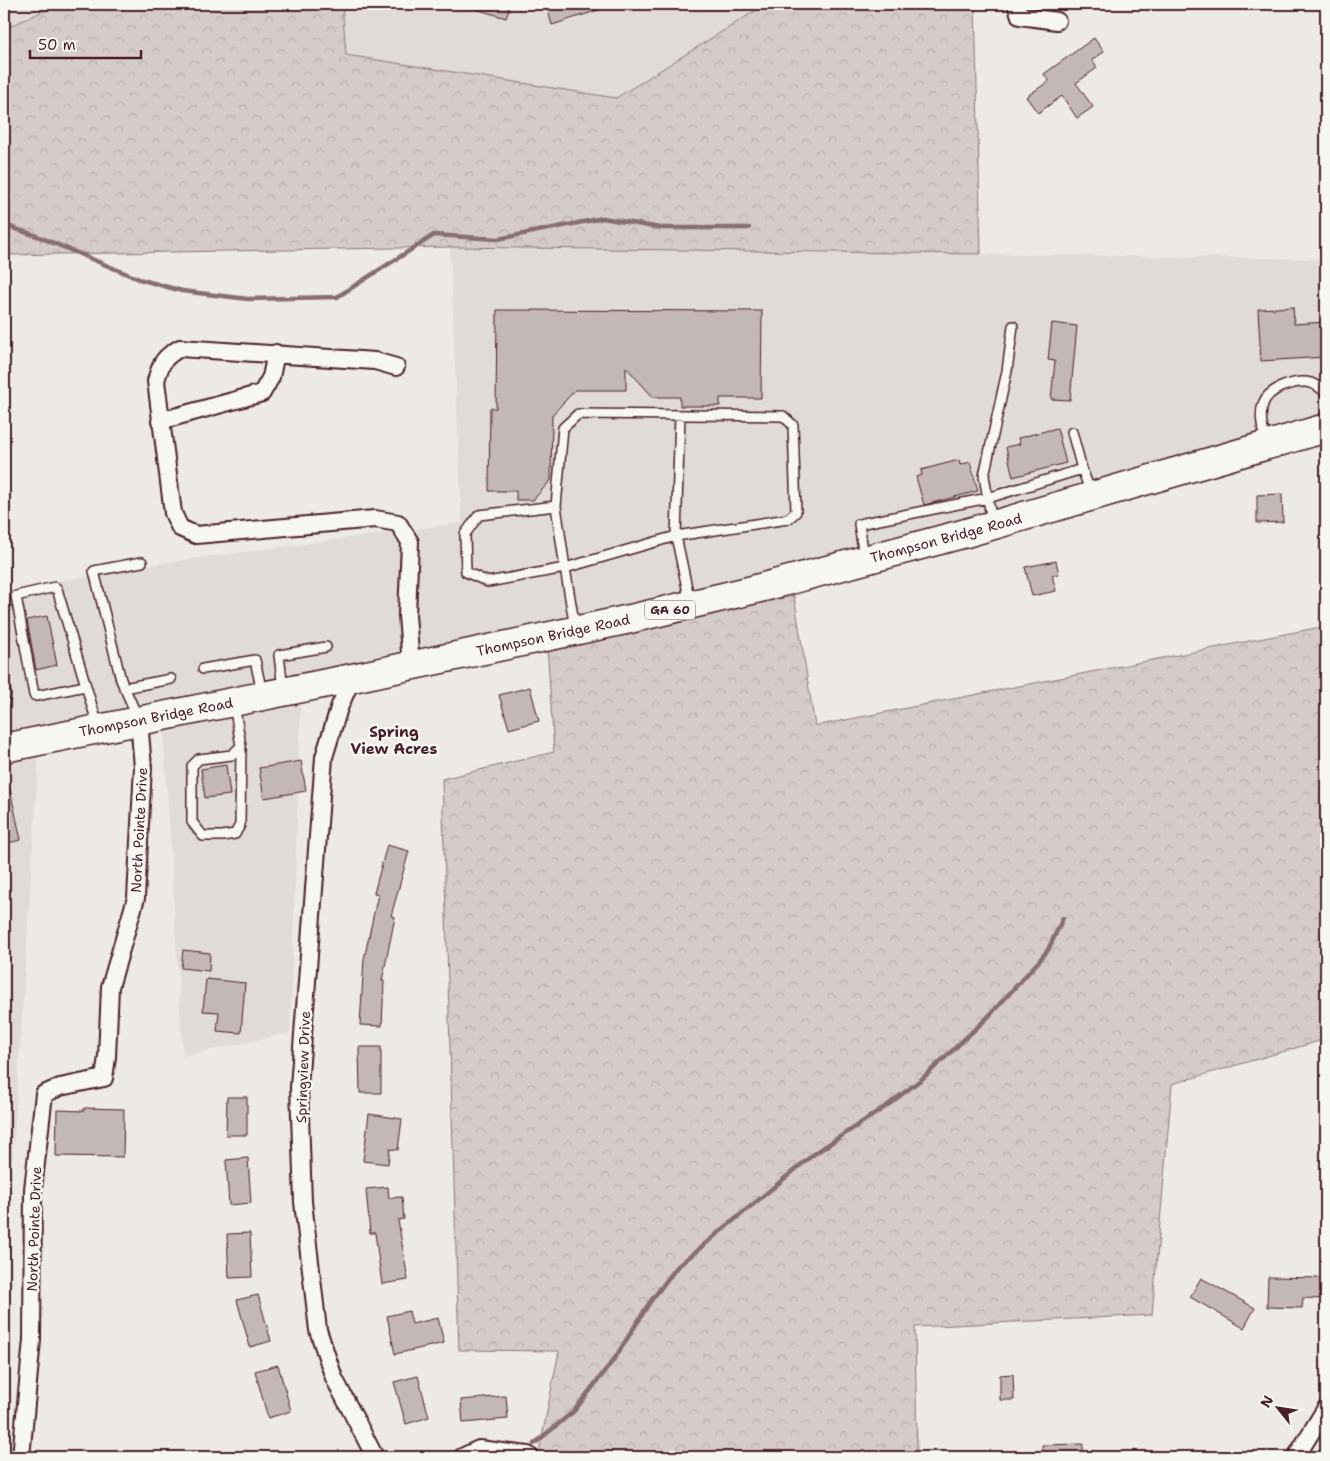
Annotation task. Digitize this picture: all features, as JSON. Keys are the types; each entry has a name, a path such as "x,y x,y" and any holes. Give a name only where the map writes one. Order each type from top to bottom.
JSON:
{"highway":[{"name":"Thompson Bridge Road","path":"4,748 362,676 752,590 992,525 1326,428"}],"street":[{"path":"1016,4 1020,16 1057,21"},
{"path":"396,367 375,361 180,348 167,355 160,365 156,381 173,513 180,528 196,535 375,519 398,523 410,542 407,614 411,665"},
{"path":"160,422 262,392 271,377 276,354"},
{"name":"Springview Drive","path":"362,676 348,687 339,708 324,758 299,1088 303,1202 318,1330 334,1378 375,1457"},
{"name":"North Pointe Drive","path":"21,1457 32,1340 33,1189 44,1094 60,1087 104,1078 107,1057 110,986 136,898 144,767 139,721"},
{"path":"1296,1457 1326,1408"},
{"path":"462,1457 479,1449 528,1455 530,1457"}],"lane":[{"path":"992,525 984,476 1006,371 1013,326"},
{"path":"1266,446 1261,420 1263,403 1270,394 1279,387 1305,382 1317,385 1326,393"},
{"path":"556,506 479,515 465,534 466,572 488,582 565,568 676,536 788,518 796,512 793,425 783,416 578,414 564,428 556,506 565,568 576,630"},
{"path":"680,415 676,536 690,605"},
{"path":"1072,432 1092,496"},
{"path":"864,560 859,524 988,498 1082,469"},
{"path":"139,721 121,680 94,571 142,562"},
{"path":"86,686 34,695 16,596 57,588 86,686 98,729"},
{"path":"273,694 279,655 326,647"},
{"path":"203,669 255,660 273,694"},
{"path":"124,688 171,679"},
{"path":"4,685 6,694 4,701"},
{"path":"234,702 240,746 240,825 235,834 204,836 192,822 192,766 199,759 232,755 240,746"}],"shaded area":[{"path":"4,4 59,4 4,29"},
{"path":"342,4 766,4 616,98 346,55"},
{"path":"450,247 1326,259 1326,447 1234,464 794,596 301,691 290,1033 183,1056 163,722 40,738 4,1290 4,592 140,566 462,523"}],"green space":[{"path":"59,4 342,4 346,55 616,98 766,4 975,4 981,254 450,247 4,255 4,29"},
{"path":"794,596 815,726 1326,626 1326,1039 1172,1084 1152,1315 915,1327 917,1457 538,1457 559,1351 459,1350 442,779 554,752 547,644"}],"building":[{"path":"470,4 510,4 506,18 469,7"},
{"path":"557,4 611,4 611,6 552,25 547,7"},
{"path":"1094,38 1104,52 1092,60 1097,68 1076,83 1093,107 1077,118 1062,96 1038,113 1026,97 1049,81 1044,74"},
{"path":"1293,307 1294,324 1326,322 1326,357 1261,361 1258,309"},
{"path":"497,310 762,311 761,398 720,398 720,406 680,406 680,397 653,397 626,367 626,390 575,390 552,415 551,480 533,500 516,500 516,491 489,491 490,408 496,408"},
{"path":"1052,323 1077,326 1070,400 1051,399 1055,361 1048,360"},
{"path":"1057,428 1066,463 1013,477 1006,447 1020,444 1018,438"},
{"path":"959,460 960,465 970,462 978,491 924,505 916,477 922,475 921,470"},
{"path":"1282,494 1283,522 1257,523 1257,495"},
{"path":"1056,561 1059,574 1052,575 1056,591 1032,596 1025,567"},
{"path":"47,616 57,665 36,670 27,620"},
{"path":"530,687 539,721 509,729 499,695"},
{"path":"301,761 306,791 264,798 259,768"},
{"path":"226,765 230,795 205,798 201,769"},
{"path":"4,785 9,785 21,840 4,844"},
{"path":"387,845 409,851 391,916 395,917 382,981 384,981 382,1026 360,1025 364,959 378,894 374,893"},
{"path":"183,950 210,953 209,971 181,968"},
{"path":"206,979 245,983 241,1033 217,1031 219,1012 203,1011"},
{"path":"359,1047 381,1047 381,1093 360,1093"},
{"path":"227,1097 247,1097 247,1135 226,1135"},
{"path":"84,1108 124,1109 123,1157 56,1156 57,1110 84,1111"},
{"path":"369,1114 402,1119 398,1150 390,1149 388,1164 363,1161"},
{"path":"248,1158 251,1203 229,1205 226,1160"},
{"path":"388,1187 389,1198 402,1197 404,1219 398,1220 408,1280 382,1284 375,1233 370,1233 366,1189"},
{"path":"250,1233 252,1277 229,1278 227,1234"},
{"path":"1268,1277 1323,1278 1323,1299 1303,1298 1302,1308 1267,1307"},
{"path":"1201,1278 1255,1308 1244,1328 1190,1297"},
{"path":"258,1295 271,1341 250,1347 237,1300"},
{"path":"409,1311 412,1324 438,1318 444,1343 395,1354 387,1316"},
{"path":"278,1365 291,1411 268,1418 255,1371"},
{"path":"1013,1374 1014,1400 1000,1400 1000,1375"},
{"path":"418,1376 429,1417 406,1424 394,1382"},
{"path":"506,1396 508,1419 463,1423 461,1400"},
{"path":"1083,1444 1083,1457 1043,1457 1042,1445"}],"waterway":[{"path":"4,225 37,236 139,279 182,291 248,299 337,297 434,235 498,239 603,218 660,228 749,228"},
{"path":"534,1444 574,1411 615,1358 650,1302 677,1267 814,1154 888,1105 923,1078 988,1017 1038,962 1048,950 1063,918"}],"district":[{"name":"Spring View Acres","path":"394,740"}]}
